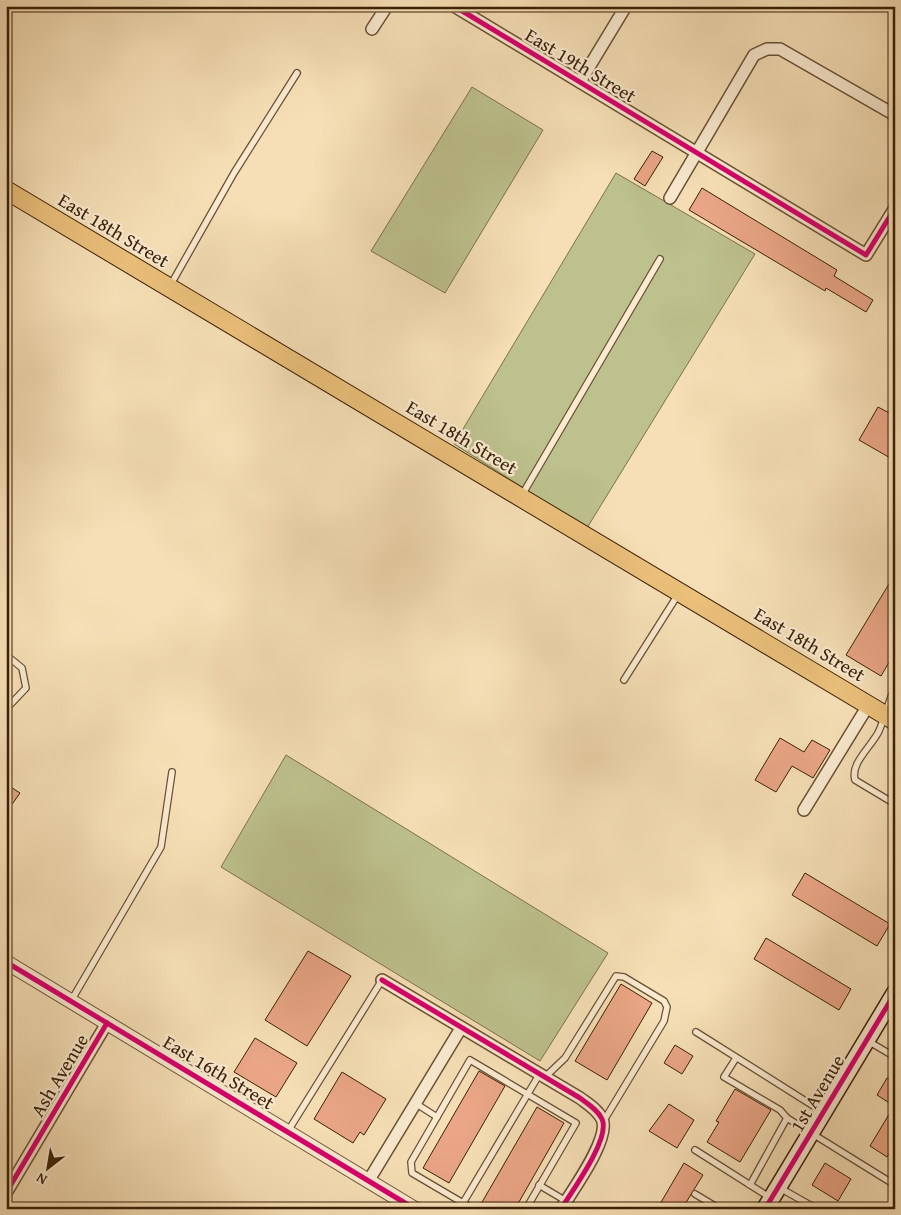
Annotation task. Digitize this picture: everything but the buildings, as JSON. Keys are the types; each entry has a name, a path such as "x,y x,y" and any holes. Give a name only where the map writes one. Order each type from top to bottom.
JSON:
{"main road":[{"name":"East 18th Street","path":"6,190 883,713"},
{"name":"1st Avenue","path":"771,1198 895,994"}],"street":[{"path":"372,29 387,6"},
{"name":"East 19th Street","path":"454,6 866,255 895,208"},
{"path":"580,82 626,6"},
{"path":"670,198 754,55 767,49 780,49 895,116"},
{"path":"804,810 883,713"},
{"name":"East 16th Street","path":"6,962 415,1209"},
{"path":"382,980 592,1107 603,1122 604,1130 600,1144 564,1205"},
{"name":"Ash Avenue","path":"6,1193 108,1023"},
{"path":"369,1180 461,1028"}],"lane":[{"path":"169,287 183,259 229,181 297,73"},
{"path":"521,496 660,259"},
{"path":"624,680 680,592"},
{"path":"6,655 22,668 26,688 6,709"},
{"path":"895,686 883,713 879,731 858,763 854,775 855,780 895,804"},
{"path":"71,1001 162,847 172,772"},
{"path":"463,1203 527,1094 541,1076 565,1058 616,976 624,977 664,1001 667,1007 664,1021 603,1122"},
{"path":"288,1131 382,980"},
{"path":"696,1032 822,1112"},
{"path":"866,1040 895,1057"},
{"path":"736,1058 724,1077 780,1110 788,1118 895,1185"},
{"path":"473,1209 412,1173 411,1162 470,1060 576,1123 526,1209"},
{"path":"415,1104 437,1117"},
{"path":"750,1185 788,1118"},
{"path":"694,1150 771,1198 816,1209"},
{"path":"539,1185 564,1205"},
{"path":"695,1194 720,1209"}],"green space":[{"path":"472,87 543,130 445,293 371,251"},
{"path":"616,173 755,254 587,528 454,444"},
{"path":"286,755 608,953 540,1061 221,867"}],"cycle path":[{"path":"454,6 866,255 895,208"},
{"path":"6,962 415,1209"},
{"path":"382,980 580,1098 598,1113 602,1119 601,1139 589,1164 561,1209"},
{"path":"765,1209 895,993"},
{"path":"6,1193 107,1023"}]}
